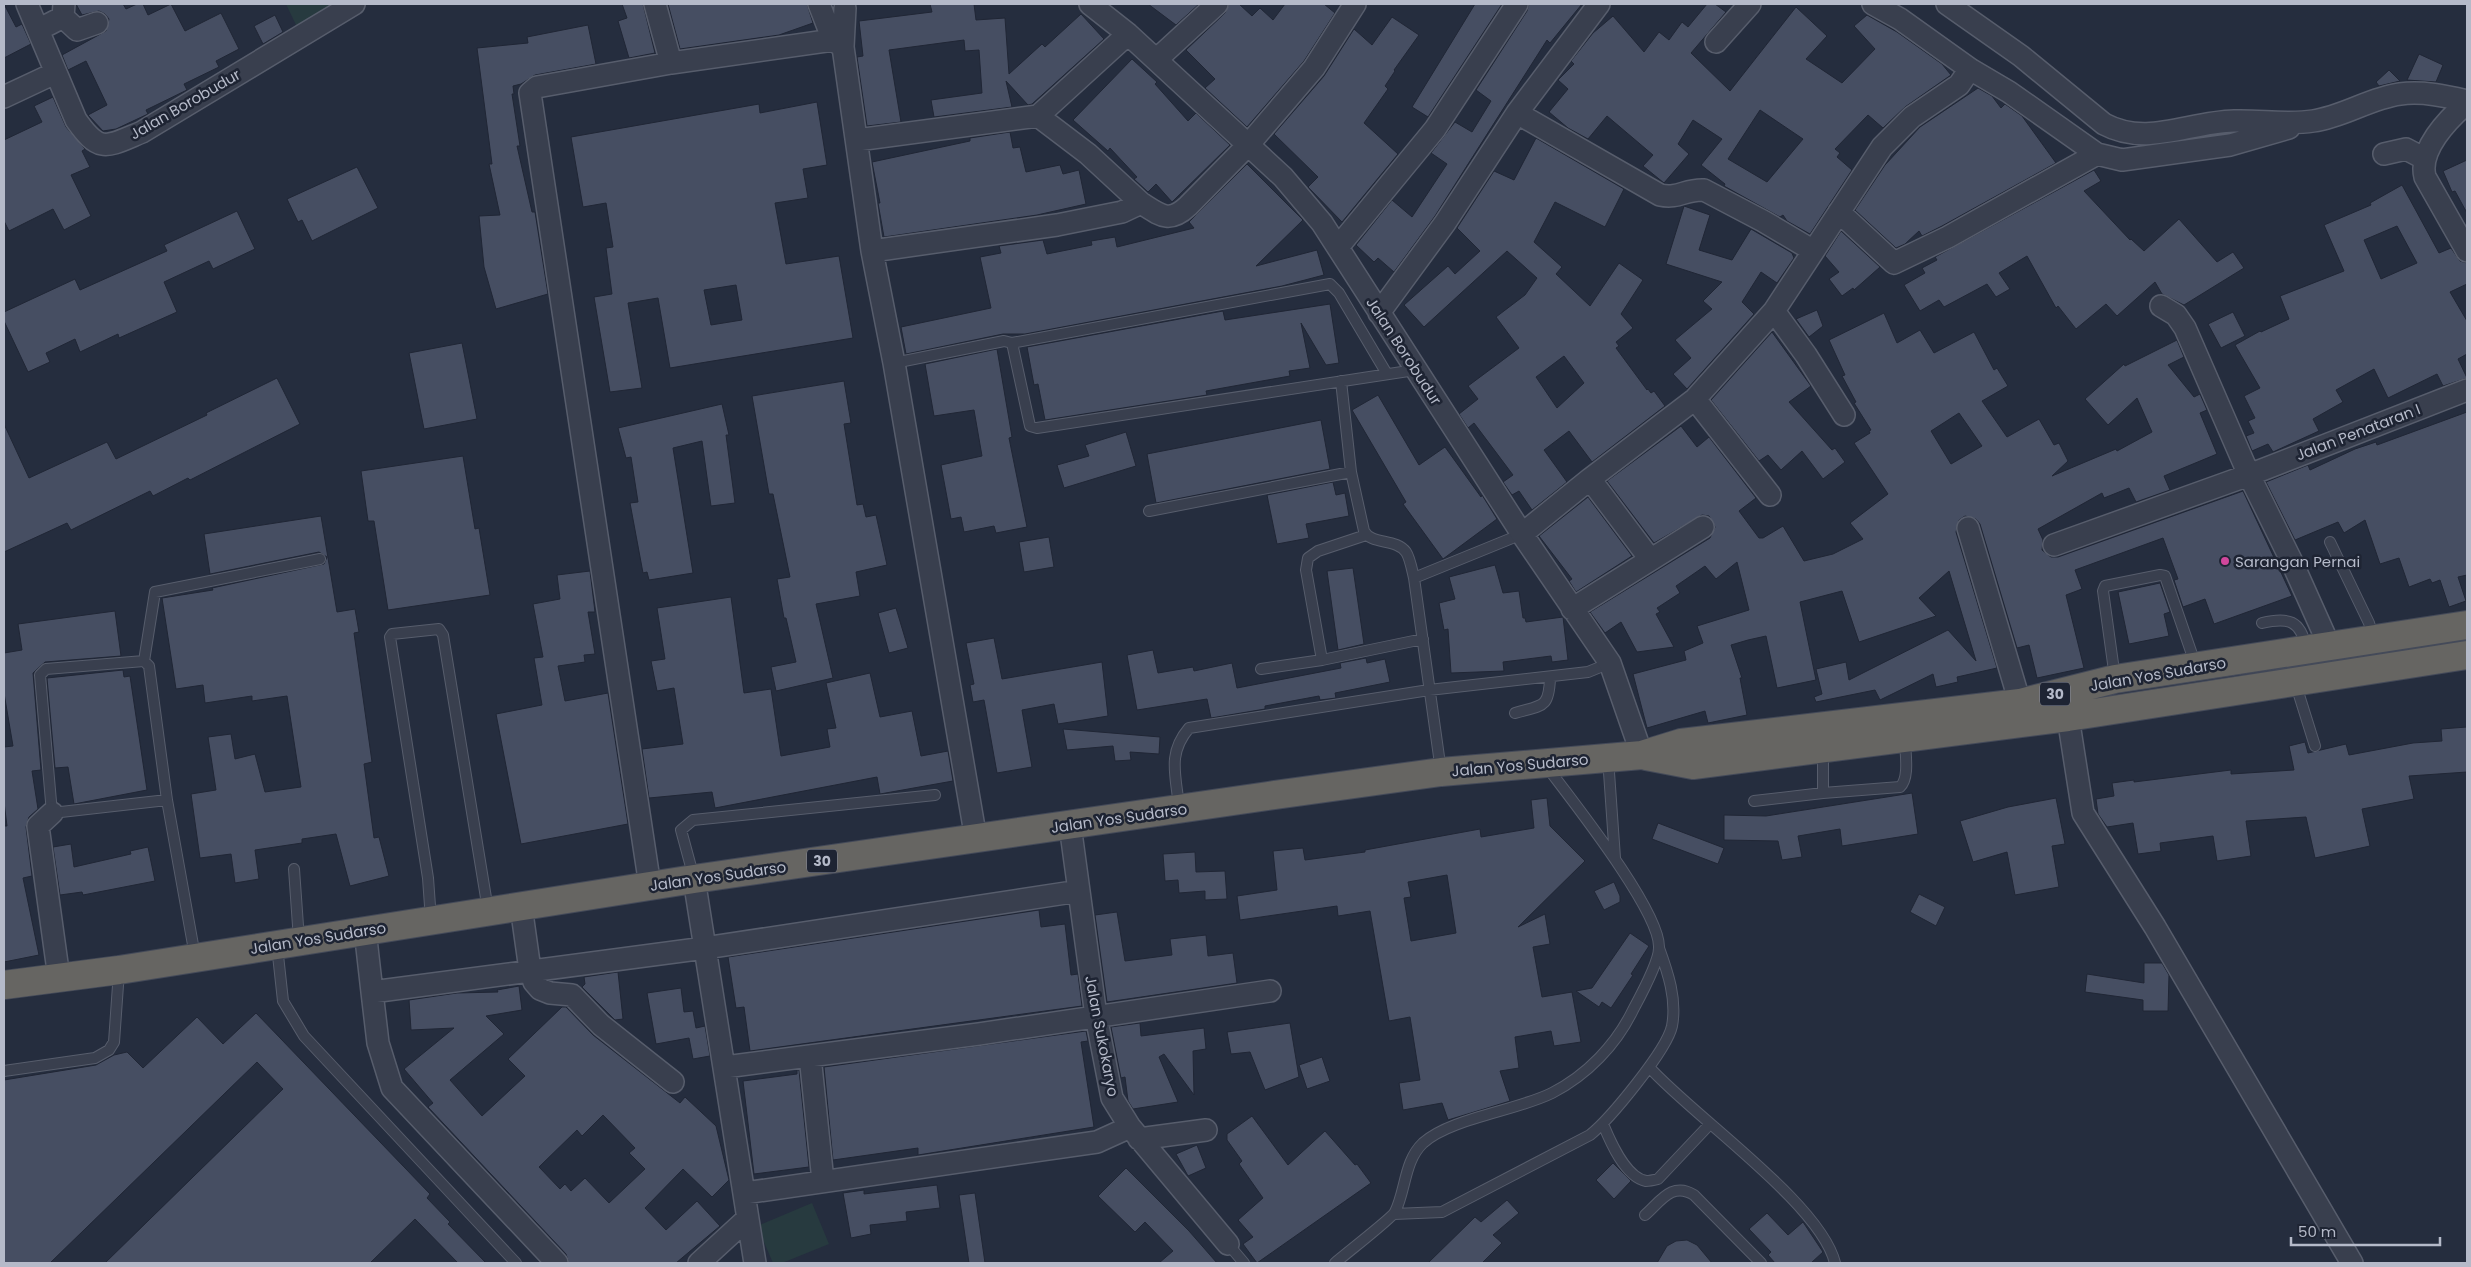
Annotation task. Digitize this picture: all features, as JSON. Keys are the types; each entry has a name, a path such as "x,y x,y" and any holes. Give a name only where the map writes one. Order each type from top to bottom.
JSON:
{"highway":[{"name":"Jalan Yos Sudarso","path":"4,985 119,970 694,879 1441,772 1642,755 1680,743 2020,702 2115,679 2467,625"},
{"name":"Jalan Yos Sudarso","path":"1642,755 1693,765 2068,717 2467,655"},
{"path":"2115,679 2121,709"}],"street":[{"name":"Jalan Borobudur","path":"27,4 76,120 88,136 97,143 111,145 142,132 354,4"},
{"path":"655,4 671,63"},
{"path":"819,4 838,44 857,140 872,251 894,363 976,838"},
{"name":"Jalan Borobudur","path":"1090,4 1128,34 1249,144 1283,177 1322,224 1522,534 1610,663 1642,755"},
{"path":"1156,60 1217,4"},
{"path":"1038,116 1088,154 1141,203 1163,216 1178,215 1249,144 1314,68 1355,4"},
{"path":"1338,247 1435,129 1517,4"},
{"path":"1379,313 1445,223 1517,113 1598,4"},
{"path":"1716,42 1750,4"},
{"path":"1874,4 1900,19 1970,70 2009,92 2097,154 2122,160 2230,145 2399,94 2455,99 2444,126 2425,159 2423,168 2425,177 2467,251"},
{"path":"1947,4 2021,56 2104,124 2120,132 2145,135 2210,123 2233,121 2314,121"},
{"path":"838,44 845,8"},
{"path":"38,30 63,10 78,30 97,23"},
{"path":"857,140 1038,116 1128,34"},
{"path":"650,886 530,93 537,87 671,63 838,44"},
{"path":"1522,534 1590,479 1696,399 1774,311 1812,250 1840,212 1882,147 1912,117 1959,85 1970,70"},
{"path":"4,97 55,73"},
{"path":"1517,113 1660,195 1673,198 1695,190 1704,190 1763,221 1812,250"},
{"path":"2384,154 2406,150 2425,159"},
{"path":"1840,212 1894,263 1948,237 2097,154"},
{"path":"872,251 1057,225 1122,212 1141,203"},
{"path":"2161,306 2176,315 2185,328 2248,474 2291,560 2317,647"},
{"path":"1774,311 1806,355 1844,415"},
{"name":"Jalan Penataran I","path":"2054,545 2248,474 2467,390"},
{"path":"1696,399 1770,495"},
{"path":"1590,479 1650,559"},
{"path":"1572,609 1703,526"},
{"path":"1968,528 2020,702"},
{"path":"2068,717 2084,813 2160,936 2352,1263"},
{"path":"52,813 38,826 59,978"},
{"name":"Jalan Sukokaryo","path":"1070,825 1096,1016 1112,1098 1135,1133 1228,1244"},
{"path":"694,879 755,1263"},
{"path":"372,992 705,948 1078,891"},
{"path":"521,906 530,970 534,982 540,989 550,993 572,995 600,1024 673,1082"},
{"path":"365,930 378,1043 392,1088 557,1263"},
{"path":"724,1067 1270,991"},
{"path":"810,1056 823,1182"},
{"path":"745,1193 1098,1142 1135,1133 1206,1130"},
{"path":"699,1263 747,1219"}],"lane":[{"path":"894,363 1004,340 1012,343 1330,284 1339,292 1387,374"},
{"path":"1012,343 1030,426 1037,428 1415,370"},
{"path":"1341,381 1351,472 1366,535"},
{"path":"1149,511 1351,472"},
{"path":"1414,578 1522,534"},
{"path":"1322,660 1306,570 1308,558 1318,551 1366,535 1397,544 1406,552 1414,578 1441,772"},
{"path":"2330,542 2374,639"},
{"path":"144,662 154,592 320,558"},
{"path":"2115,679 2103,591 2105,586 2160,575 2165,576 2196,667"},
{"path":"2262,623 2285,620 2296,624 2304,636 2317,647"},
{"path":"431,920 428,878 390,638 392,634 439,629 443,635 488,911"},
{"path":"1261,669 1322,660 1423,639"},
{"path":"167,800 52,813 40,675 46,669 144,662 149,666 167,800 196,957"},
{"path":"1179,810 1175,754 1179,740 1190,728 1429,690 1550,678 1588,672 1610,663"},
{"path":"1515,713 1544,704 1548,699 1550,678"},
{"path":"2295,681 2315,746"},
{"path":"1754,801 1900,787 1903,784 1905,773 1905,738"},
{"path":"1823,793 1824,748"},
{"path":"1608,757 1615,859"},
{"path":"1394,1214 1442,1212 1590,1135 1604,1124 1649,1067 1672,1028 1673,1003 1670,980 1659,948 1653,922 1615,859 1543,762"},
{"path":"694,879 681,830 693,820 935,795"},
{"path":"294,869 283,1001 304,1036 516,1263"},
{"path":"1335,1263 1394,1214 1412,1157 1422,1144 1436,1134 1478,1118 1511,1109 1553,1092 1588,1068 1610,1046 1630,1017 1646,985 1659,948"},
{"path":"4,1071 95,1058 109,1050 114,1042 119,970"},
{"path":"1649,1067 1789,1196 1820,1232 1832,1250 1835,1263"},
{"path":"1604,1124 1612,1147 1635,1176 1646,1181 1658,1179 1710,1124"},
{"path":"1645,1216 1671,1192 1680,1188 1687,1190 1694,1194 1761,1263"},
{"name":"Jalan Sukokaryo","path":"1228,1244 1244,1263"}],"green space":[{"path":"286,4 336,4 297,27"},
{"path":"812,1203 829,1244 782,1263 773,1263 757,1226"}],"building":[{"path":"4,4 16,27 22,24 31,44 4,58"},
{"path":"76,4 123,4 126,9 137,4 143,4 148,15 171,4 185,31 221,13 239,49 216,61 219,67 184,84 187,90 146,110 148,114 116,129 103,131 88,115 107,105 86,61 68,70 62,55 106,31 109,19 99,11 82,15"},
{"path":"622,4 643,4 655,53 629,58 618,21 627,18"},
{"path":"668,4 807,4 813,23 779,35 680,49"},
{"path":"930,4 974,4 976,20 1005,18 1009,74 1042,44 1045,47 1081,14 1104,39 1032,104 1028,105 1006,81 1012,107 934,117 931,100 982,93 979,50 965,51 964,40 889,50 901,122 867,126 857,57 863,56 859,21 932,12"},
{"path":"1148,4 1199,4 1176,25"},
{"path":"1229,4 1239,4 1252,16 1260,8 1273,20 1285,4 1324,4 1335,13 1304,61 1247,127 1205,88 1215,79 1186,50 1225,13"},
{"path":"1475,4 1502,4 1428,117 1412,107"},
{"path":"1529,4 1582,4 1550,43 1547,40 1435,216 1394,272 1378,258 1374,262 1356,245 1392,200 1412,217 1447,164 1431,153 1455,122 1472,132 1491,101 1476,90 1527,11"},
{"path":"1707,4 1715,4 1726,12 1691,53 1730,91 1796,7 1827,36 1806,59 1842,83 1875,49 1854,26 1867,15 1897,32 1942,64 1951,75 1905,107 1883,128 1868,115 1835,149 1840,153 1837,157 1852,170 1810,234 1787,221 1783,215 1780,217 1724,186 1725,184 1701,165 1722,139 1693,120 1678,144 1689,154 1664,183 1643,166 1653,155 1607,116 1588,139 1568,128 1549,112 1568,89 1558,80 1574,64 1571,61 1593,33 1613,16 1644,52 1659,32 1669,40 1682,22 1688,27","holes":["1760,110 1803,139 1767,182 1728,159"]},
{"path":"275,15 283,32 263,44 254,26"},
{"path":"1392,17 1419,35 1394,70 1385,86 1388,89 1364,123 1398,154 1342,222 1308,187 1318,177 1274,134 1324,76 1354,29 1372,45"},
{"path":"588,25 596,64 535,75 521,84 513,86 514,94 512,94 520,146 517,146 532,212 535,212 548,294 496,309 484,267 479,216 500,215 489,164 492,164 477,48 528,43 527,37"},
{"path":"2419,54 2443,65 2436,82 2407,80"},
{"path":"1132,59 1157,82 1155,84 1188,121 1196,113 1230,145 1172,202 1156,184 1148,192 1134,179 1137,177 1110,148 1108,151 1073,120"},
{"path":"2389,70 2400,81 2379,86 2376,82"},
{"path":"1978,88 1992,96 2001,108 2005,104 2022,116 2056,163 1922,236 1919,231 1905,244 1896,248 1855,210 1885,165 1920,127"},
{"path":"53,97 66,127 85,149 82,151 90,167 71,175 91,216 64,230 53,209 9,231 4,221 4,140 42,122 34,106"},
{"path":"817,102 827,165 803,169 808,198 775,203 786,264 839,256 853,338 670,368 658,298 628,303 642,388 610,392 594,297 612,294 606,248 613,247 606,203 583,207 571,137 759,104 760,113","holes":["736,285 742,320 711,325 704,290"]},
{"path":"1010,132 1013,148 1020,147 1026,172 1060,165 1063,174 1079,170 1086,204 1037,215 884,237 872,162 970,141 970,138"},
{"path":"1536,138 1624,189 1605,227 1555,202 1534,242 1562,267 1556,274 1590,306 1619,263 1643,280 1621,314 1633,328 1616,342 1619,346 1616,348 1647,390 1651,393 1654,391 1665,406 1592,462 1569,431 1544,450 1567,482 1532,510 1519,491 1512,495 1503,482 1513,475 1474,423 1468,428 1459,414 1478,399 1468,386 1519,348 1496,317 1525,295 1537,278 1507,251 1424,327 1404,305 1448,266 1455,274 1480,251 1457,228 1494,171 1514,180","holes":["1564,356 1584,383 1557,408 1536,377"]},
{"path":"2467,160 2467,213 2455,191 2452,192 2443,171"},
{"path":"1247,164 1303,220 1256,266 1317,250 1324,275 1282,286 1025,334 1003,334 906,354 901,327 991,308 980,257 1001,253 999,246 1043,240 1047,254 1092,245 1091,241 1115,237 1117,247 1194,228 1189,222"},
{"path":"357,167 378,208 312,241 302,220 298,222 287,199"},
{"path":"2094,170 2101,181 2084,191 2130,240 2144,251 2179,219 2217,262 2233,252 2244,268 2184,305 2162,294 2155,282 2117,316 2106,304 2076,329 2058,306 2056,308 2027,256 1999,273 2010,289 1996,297 1987,284 1944,307 1939,300 1920,311 1904,285 1925,273 1922,268 1937,260 1935,257"},
{"path":"2402,185 2439,253 2451,248 2460,261 2467,263 2467,284 2450,292 2467,321 2467,354 2458,359 2467,378 2443,386 2437,374 2388,398 2374,369 2336,390 2343,402 2313,419 2319,431 2273,452 2268,444 2252,451 2246,436 2254,433 2248,421 2255,418 2244,396 2260,388 2235,345 2260,331 2289,319 2280,296 2344,271 2324,225 2371,205 2370,203","holes":["2397,226 2417,263 2381,279 2364,240"]},
{"path":"1684,206 1710,215 1699,250 1732,260 1751,229 1792,253 1794,258 1777,283 1761,272 1742,302 1754,314 1687,389 1673,374 1691,358 1675,340 1712,309 1703,301 1722,282 1666,264"},
{"path":"237,211 255,249 213,269 209,261 164,282 177,312 119,338 118,334 80,352 75,339 46,353 50,362 28,372 4,321 4,312 75,279 80,290 167,251 164,245"},
{"path":"1841,231 1880,267 1854,290 1853,288 1842,296 1829,279 1839,272 1825,256"},
{"path":"1330,304 1339,363 1326,365 1301,323 1310,368 1289,371 1290,376 1206,391 1207,395 1045,420 1038,384 1034,385 1027,347 1223,311 1225,320"},
{"path":"1817,310 1823,326 1809,337 1796,319"},
{"path":"2233,312 2245,336 2221,348 2208,324"},
{"path":"1884,313 1897,343 1920,330 1934,353 1974,332 1994,370 1997,368 2008,386 1982,401 2007,437 2039,419 2054,445 2059,443 2068,461 2052,476 2116,449 2117,451 2152,432 2137,398 2108,425 2085,399 2124,364 2125,366 2177,340 2184,357 2168,365 2194,397 2200,394 2207,410 2200,413 2217,454 2164,476 2170,490 2136,502 2129,488 2104,498 2102,493 2038,529 2043,540 2042,550 2051,557 2058,557 2243,491 2292,596 2214,624 2205,599 2183,607 2174,580 2178,579 2163,538 2075,570 2082,589 2066,595 2084,668 2037,678 2029,645 2017,648 1980,524 1976,519 1965,516 1959,520 1956,532 1997,668 1957,677 1958,682 1936,687 1933,674 1880,700 1875,690 1816,702 1814,697 1822,694 1816,669 1846,662 1849,680 1948,630 1976,661 1949,571 1919,598 1936,616 1859,642 1842,591 1800,602 1816,680 1777,688 1766,636 1748,640 1731,645 1742,678 1740,678 1747,715 1708,723 1705,711 1647,728 1633,674 1686,660 1684,651 1703,643 1697,626 1749,610 1737,562 1716,579 1705,566 1676,586 1680,593 1657,608 1660,612 1656,614 1674,647 1637,652 1621,622 1605,633 1590,612 1710,538 1715,527 1709,516 1702,515 1654,543 1607,481 1681,426 1697,447 1709,437 1756,498 1739,511 1759,538 1763,538 1783,526 1804,561 1833,554 1863,539 1850,523 1888,494 1854,443 1870,433 1869,431 1871,430 1854,403 1856,402 1842,376 1845,375 1829,340","holes":["1959,413 1982,446 1951,464 1931,431"]},
{"path":"1772,332 1811,386 1789,402 1832,450 1835,448 1845,462 1823,479 1802,451 1781,470 1768,455 1759,461 1711,400"},
{"path":"462,343 477,419 424,429 409,353"},
{"path":"997,349 1012,437 1009,438 1027,527 996,533 994,526 964,532 961,517 951,519 941,465 982,456 974,410 934,416 925,364"},
{"path":"277,378 300,424 190,480 188,478 153,496 150,491 71,530 67,523 4,552 4,424 29,478 107,442 116,459 207,415 206,413"},
{"path":"844,381 851,423 844,424 857,505 863,504 866,517 876,515 887,565 856,572 860,596 816,604 833,678 776,691 771,667 796,662 786,618 784,618 777,579 790,577 773,494 769,494 752,396"},
{"path":"1378,395 1419,465 1445,447 1481,497 1482,495 1497,519 1443,559 1403,504 1406,502 1352,410"},
{"path":"722,404 729,435 726,435 735,503 711,506 702,441 673,448 693,573 649,580 647,572 643,573 630,503 638,502 631,457 626,458 618,428"},
{"path":"2467,412 2467,575 2458,577 2466,601 2449,607 2440,580 2432,583 2430,579 2409,587 2399,558 2380,564 2365,520 2344,533 2338,522 2295,540 2266,482 2308,465 2310,470 2355,449 2376,442 2377,445"},
{"path":"1321,420 1330,469 1156,503 1147,454"},
{"path":"1126,432 1136,466 1064,488 1057,465 1089,456 1085,445"},
{"path":"463,456 475,529 479,528 490,595 388,610 374,521 368,521 361,471"},
{"path":"1333,482 1336,495 1345,493 1349,516 1306,524 1309,538 1277,544 1267,495"},
{"path":"1588,497 1632,556 1576,592 1569,581 1572,579 1539,536"},
{"path":"321,516 337,612 355,609 359,632 354,633 372,762 364,764 374,838 379,837 389,876 350,886 336,834 302,839 302,843 255,850 259,879 235,883 231,854 200,858 191,794 216,790 208,737 231,734 235,759 255,754 265,792 301,787 287,696 252,701 252,696 205,703 203,685 176,689 162,598 213,590 212,588 324,564 327,557 319,552 210,574 204,534"},
{"path":"1049,537 1054,567 1024,572 1019,542"},
{"path":"1495,565 1503,593 1519,591 1523,618 1525,618 1526,622 1563,617 1568,660 1552,662 1551,656 1503,662 1504,671 1451,673 1448,629 1444,630 1439,603 1455,599 1449,577"},
{"path":"1353,568 1364,644 1338,650 1327,571"},
{"path":"590,571 595,612 588,612 595,654 584,655 585,662 558,666 565,701 608,693 628,824 521,844 496,714 542,705 534,658 543,657 533,604 560,599 557,575"},
{"path":"2160,583 2170,612 2164,614 2169,636 2129,644 2118,592"},
{"path":"731,597 744,693 771,689 781,756 830,747 827,729 836,728 826,683 870,673 880,717 912,711 921,756 948,751 953,781 880,794 877,777 715,808 712,792 649,798 642,749 683,744 674,688 657,691 651,661 665,659 657,608"},
{"path":"896,608 908,648 889,653 878,613"},
{"path":"115,611 121,656 45,662 33,673 41,770 32,771 38,809 29,817 26,827 32,876 23,878 39,955 4,962 4,826 7,826 4,802 4,747 13,746 4,693 4,653 22,650 18,624"},
{"path":"994,638 1002,679 1102,662 1108,716 1058,724 1054,704 1022,710 1032,767 997,773 984,700 973,702 970,685 974,684 966,643"},
{"path":"1153,650 1158,673 1193,667 1194,671 1232,663 1237,688 1341,668 1340,663 1366,658 1367,663 1385,659 1390,682 1335,693 1336,698 1320,700 1319,696 1265,706 1265,709 1211,718 1207,699 1137,710 1127,655"},
{"path":"123,670 124,677 130,676 147,790 74,804 68,767 55,768 47,678"},
{"path":"2467,727 2467,772 2409,776 2414,799 2362,809 2370,846 2315,858 2306,817 2246,821 2251,856 2217,861 2213,836 2160,843 2161,851 2138,854 2133,823 2107,827 2098,814 2096,799 2114,796 2112,783 2231,770 2231,774 2294,770 2289,746 2305,742 2308,753 2346,744 2349,755 2413,743 2442,741 2441,729"},
{"path":"1063,729 1160,737 1159,754 1130,752 1131,760 1115,761 1113,746 1067,750"},
{"path":"1912,793 1918,834 1842,846 1840,829 1798,836 1802,857 1782,860 1778,841 1724,840 1724,815 1766,816"},
{"path":"1547,798 1550,826 1585,861 1518,927 1545,914 1550,944 1533,947 1542,997 1572,992 1581,1042 1554,1046 1551,1031 1515,1037 1519,1068 1500,1071 1510,1101 1448,1120 1442,1103 1403,1110 1399,1083 1420,1080 1410,1017 1389,1021 1370,911 1338,916 1337,906 1240,920 1237,896 1277,890 1273,851 1303,848 1305,860 1365,852 1365,850 1480,829 1481,837 1534,828 1531,800","holes":["1447,875 1456,933 1411,941 1404,898 1411,897 1408,882"]},
{"path":"2056,798 2065,844 2052,846 2059,887 2015,895 2007,852 1973,862 1960,821 2008,807"},
{"path":"1658,823 1724,848 1718,864 1652,839"},
{"path":"71,844 74,867 131,854 130,851 148,847 155,881 83,895 82,892 60,895 53,847"},
{"path":"1195,852 1196,872 1225,871 1227,899 1205,900 1205,891 1179,893 1178,880 1165,881 1163,854"},
{"path":"1614,882 1620,896 1620,902 1604,910 1594,891"},
{"path":"1919,894 1945,907 1936,926 1910,912"},
{"path":"1039,910 1041,927 1065,924 1071,975 1078,974 1082,1006 750,1051 744,1007 736,1008 728,957"},
{"path":"1117,912 1125,961 1172,955 1170,939 1206,935 1208,956 1233,953 1237,983 1107,1002 1095,915"},
{"path":"1630,933 1649,946 1631,974 1633,975 1611,1008 1602,1002 1599,1007 1576,991 1592,988"},
{"path":"2144,963 2162,963 2169,975 2168,1011 2143,1011 2143,1000 2085,992 2087,974 2144,983"},
{"path":"618,972 623,1019 615,1020 582,987 585,984 584,977"},
{"path":"519,986 522,1010 486,1016 504,1034 450,1080 482,1116 525,1076 508,1059 562,1007 566,1007 593,1035 680,1103 685,1097 716,1126 729,1180 712,1197 683,1169 645,1208 666,1230 697,1201 720,1226 676,1263 569,1263 566,1254 428,1107 433,1103 404,1069 454,1028 411,1030 409,1000 457,993 498,992 497,990","holes":["603,1115 635,1148 629,1153 645,1169 609,1203 585,1178 571,1191 565,1184 560,1189 539,1167 577,1130 582,1136"]},
{"path":"681,988 684,1012 693,1011 696,1028 705,1026 710,1056 693,1059 689,1038 656,1044 647,993"},
{"path":"256,1013 430,1194 427,1198 450,1222 448,1224 486,1263 458,1263 415,1219 370,1263 105,1263 283,1089 257,1062 50,1263 4,1263 4,1080 96,1065 114,1055 127,1052 143,1068 197,1017 223,1044"},
{"path":"1140,1023 1141,1036 1204,1028 1206,1049 1193,1051 1194,1095 1164,1054 1159,1057 1178,1102 1133,1109 1128,1101 1125,1077 1121,1078 1111,1027"},
{"path":"1290,1023 1299,1077 1265,1090 1250,1052 1231,1054 1227,1032"},
{"path":"1086,1031 1088,1041 1081,1042 1094,1127 918,1155 918,1148 833,1160 824,1067"},
{"path":"1322,1057 1330,1081 1307,1089 1299,1065"},
{"path":"797,1070 799,1070 809,1167 754,1174 743,1081 797,1074"},
{"path":"1252,1116 1288,1165 1325,1131 1355,1165 1357,1164 1371,1183 1257,1263 1243,1244 1253,1237 1238,1220 1263,1198 1239,1164 1242,1161 1227,1140 1227,1134"},
{"path":"1197,1145 1206,1168 1188,1176 1176,1154"},
{"path":"1613,1163 1631,1181 1614,1199 1596,1180"},
{"path":"1126,1168 1189,1231 1217,1263 1159,1263 1173,1251 1145,1222 1135,1232 1098,1196"},
{"path":"937,1185 940,1208 906,1212 907,1221 870,1225 871,1234 851,1238 843,1193 864,1190 864,1194"},
{"path":"975,1193 985,1263 969,1263 959,1195"},
{"path":"1507,1200 1519,1213 1493,1235 1502,1243 1482,1263 1428,1263 1475,1217 1481,1222"},
{"path":"1767,1213 1788,1235 1803,1222 1823,1252 1811,1263 1775,1263 1768,1255 1771,1252 1749,1229"},
{"path":"1687,1240 1697,1245 1712,1263 1657,1263 1667,1246 1676,1241"}],"place":[{"name":"Sarangan Pernai","path":"2225,561"}]}
